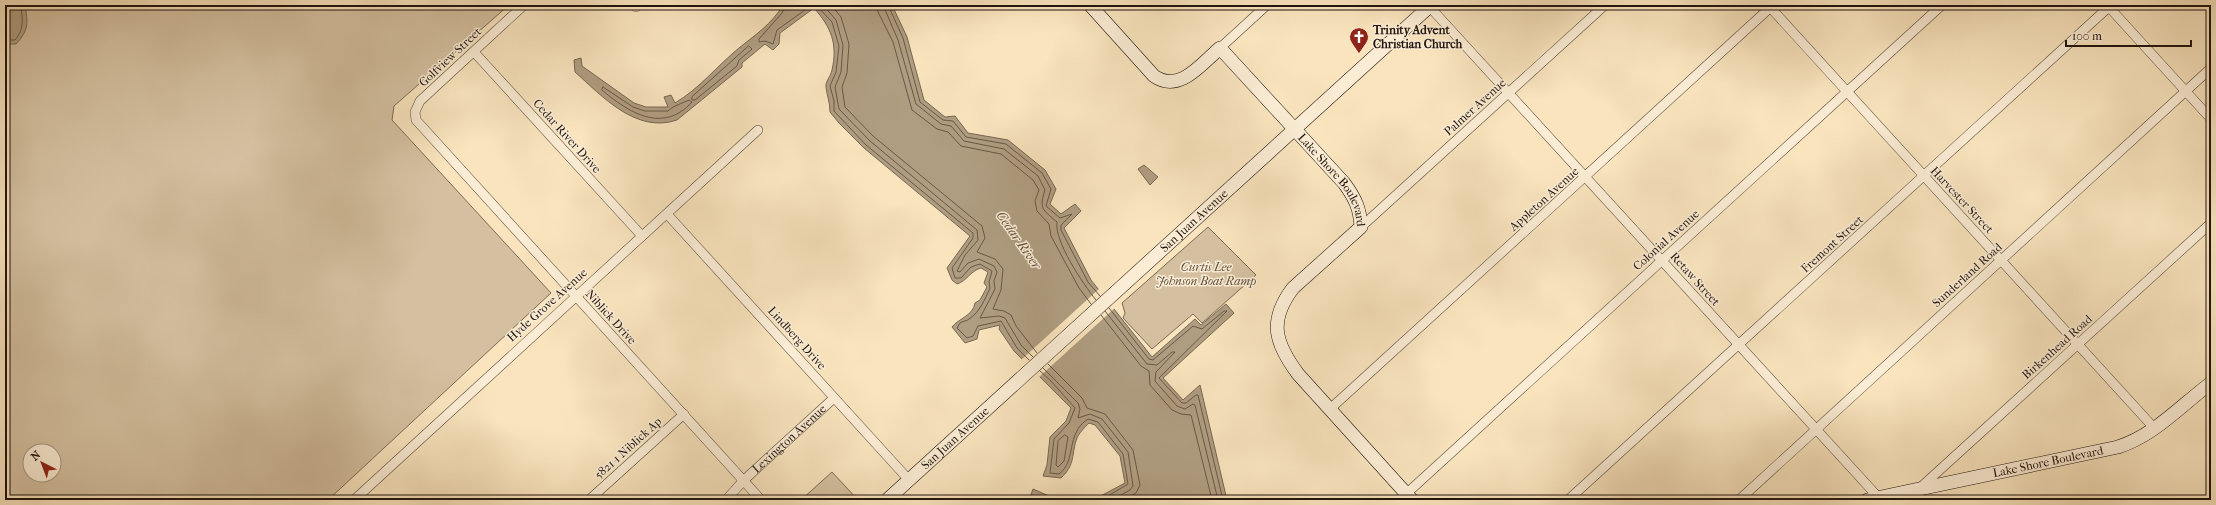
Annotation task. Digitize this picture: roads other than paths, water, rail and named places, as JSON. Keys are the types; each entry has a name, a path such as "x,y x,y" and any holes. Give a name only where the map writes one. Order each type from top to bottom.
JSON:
{"street":[{"name":"Golfview Street","path":"415,112 420,101 524,5"},
{"path":"1095,7 1154,76 1171,83 1180,81 1187,77 1267,5"},
{"name":"Retaw Street","path":"1430,5 1816,428 1873,499"},
{"name":"San Juan Avenue","path":"887,500 1430,5"},
{"name":"Palmer Avenue","path":"1360,227 1605,5"},
{"name":"Colonial Avenue","path":"1409,497 1662,260 1942,5"},
{"name":"Harvester Street","path":"1771,6 1847,92 2155,429"},
{"name":"Appleton Avenue","path":"1330,409 1586,177 1771,6"},
{"path":"2109,6 2211,119"},
{"name":"Fremont Street","path":"1568,500 2109,6"},
{"name":"Lake Shore Boulevard","path":"1220,48 1344,183 1356,200 1360,212 1360,227 1293,288 1283,301 1277,323 1277,336 1287,359 1409,497"},
{"name":"Cedar River Drive","path":"474,52 642,236"},
{"name":"Sunderland Road","path":"1739,500 2211,68"},
{"name":"Niblick Drive","path":"415,112 416,120 762,500"},
{"name":"Hyde Grove Avenue","path":"354,500 758,130"},
{"name":"Lindberg Drive","path":"667,214 909,480"},
{"name":"Birkenhead Road","path":"1920,488 2211,223"},
{"name":"Lake Shore Boulevard","path":"1873,499 1920,488 2109,450 2131,443 2155,429 2211,383"},
{"name":"Lexington Avenue","path":"726,500 744,480 834,398"},
{"name":"5821-1 Niblick Ap","path":"589,500 684,414"}],"water":[{"path":"5,5 25,5 27,22 23,35 16,44 5,44"},
{"name":"Cedar River","path":"783,5 892,5 907,37 924,100 945,117 955,116 968,133 1008,140 1045,170 1056,189 1050,204 1061,214 1075,204 1081,211 1064,228 1091,280 1152,357 1195,319 1201,325 1226,304 1234,313 1163,378 1183,400 1200,385 1227,500 1089,500 1095,499 1125,483 1120,456 1095,425 1089,423 1077,438 1071,463 1066,473 1061,478 1043,476 1047,465 1050,437 1066,421 1071,408 1014,351 999,329 1000,325 979,330 977,339 965,343 952,327 969,314 975,303 980,300 987,287 984,283 988,272 981,268 974,271 960,283 957,284 952,280 947,268 970,236 864,148 830,112 826,85 834,61 832,36 825,22 814,8 780,33 779,44 773,50 765,44 742,63 742,67 677,120 662,123 648,122 634,117 608,101 575,72 574,60 581,58 582,66 634,103 646,107 668,107 664,97 671,95 675,103 692,91 731,55 768,24"},
{"path":"1144,165 1158,177 1150,185 1138,169"},
{"path":"1033,489 1049,496 1050,500 1029,500"}],"place":[{"name":"Trinity Advent Christian Church","path":"1359,54"}],"park label":[{"name":"Curtis Lee Johnson Boat Ramp","path":"1206,274"}]}
